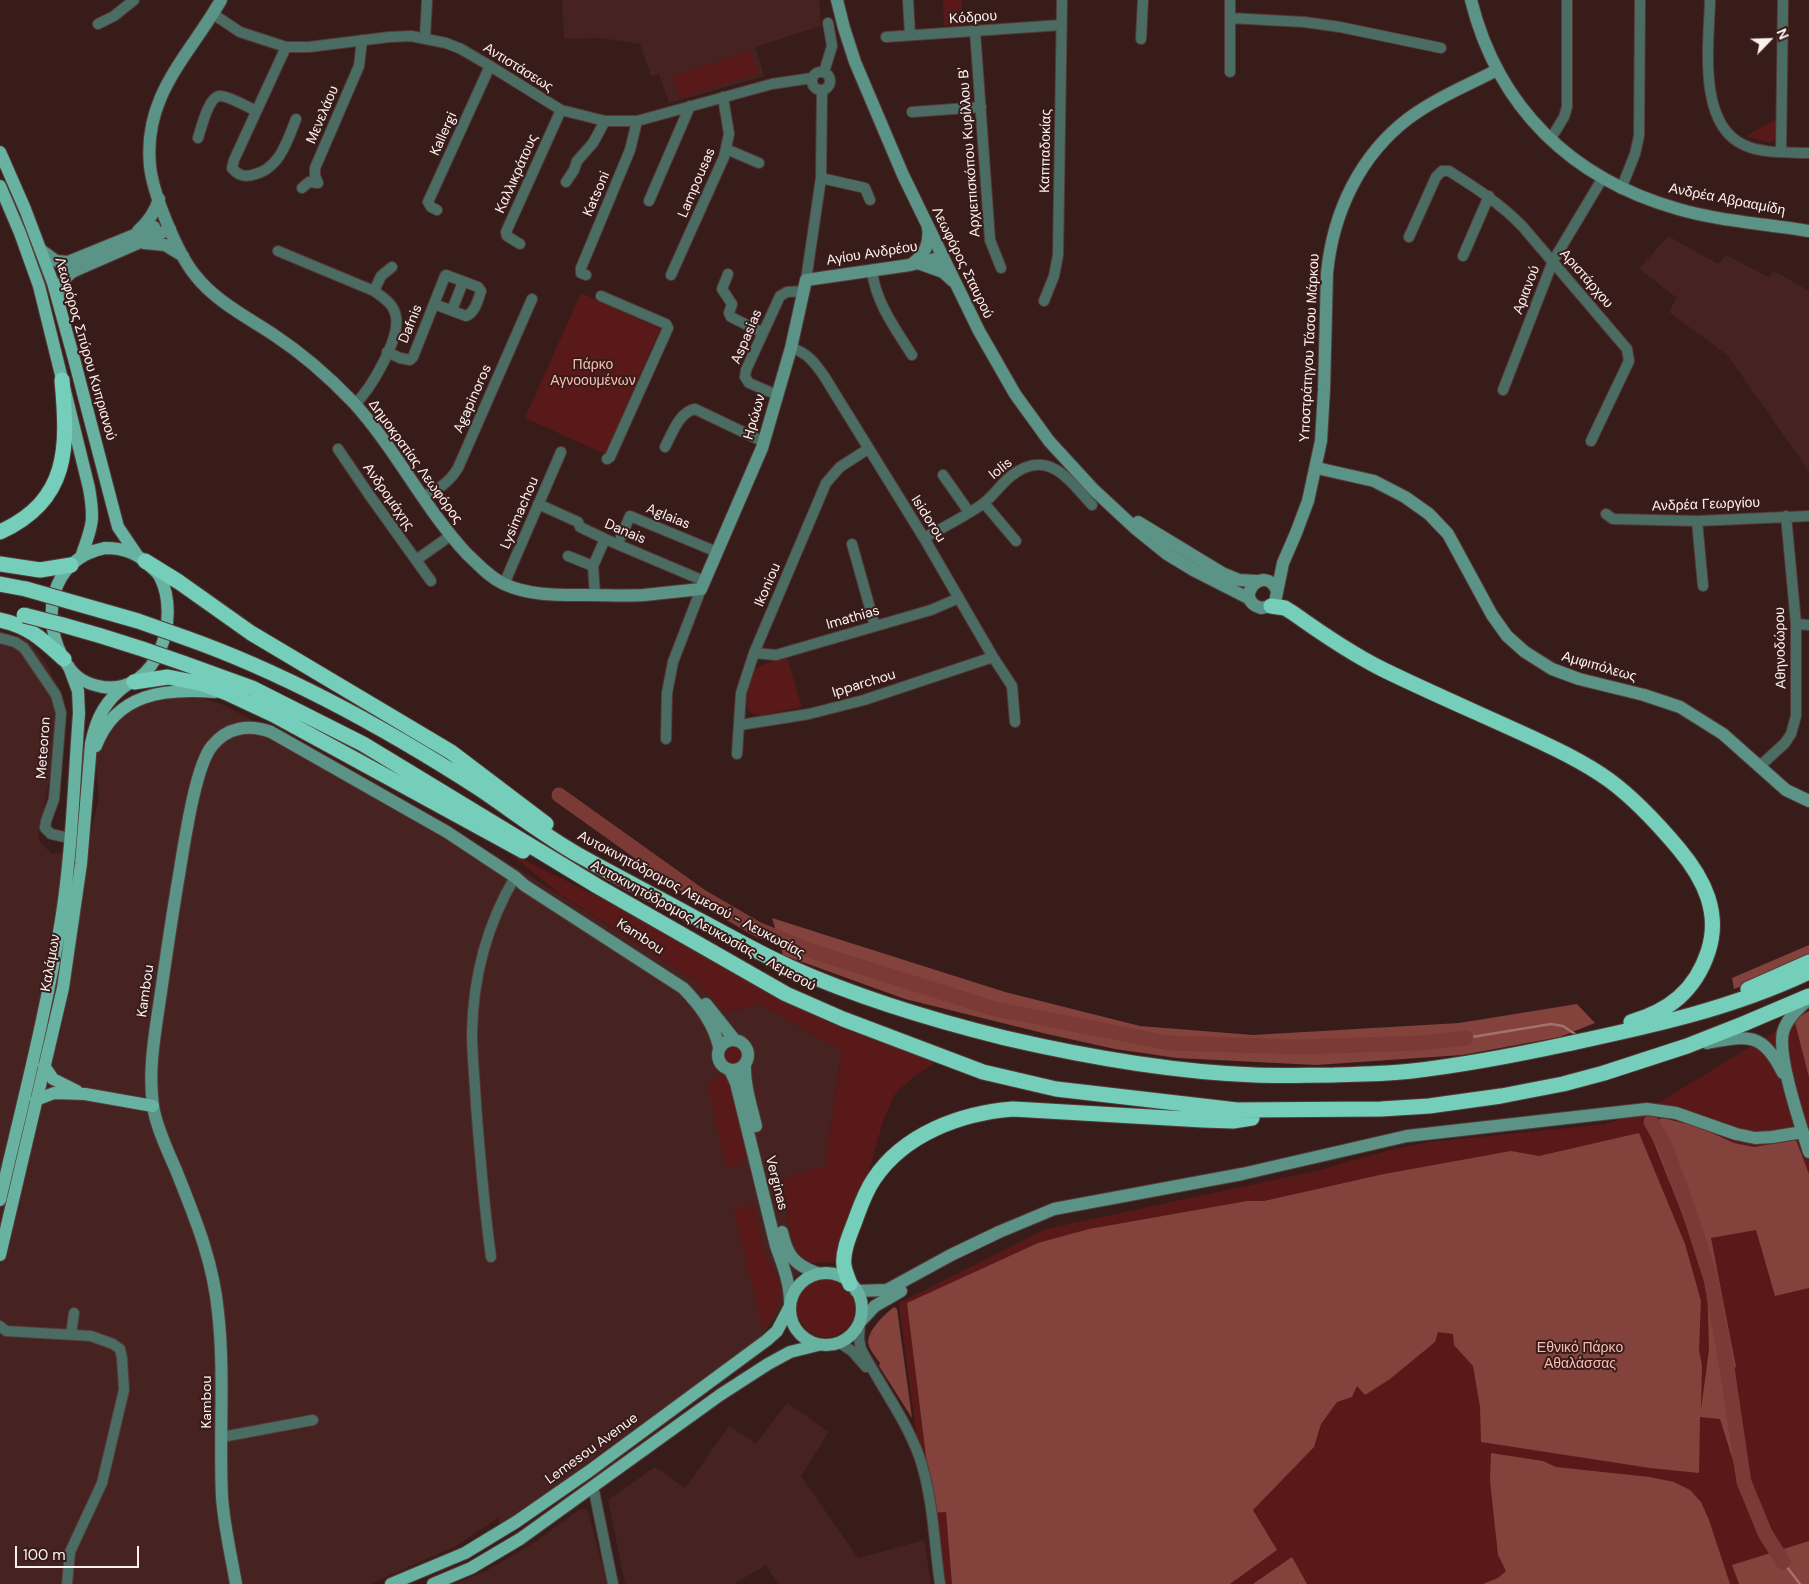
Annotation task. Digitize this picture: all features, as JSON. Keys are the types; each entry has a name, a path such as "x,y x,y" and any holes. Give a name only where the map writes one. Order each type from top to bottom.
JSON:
{"highway":[{"path":"0,532 21,521 35,510 53,488 59,473 64,445 66,421 62,380"},
{"path":"141,558 282,653 451,752 556,832 631,884"},
{"path":"0,564 40,570 76,561"},
{"name":"Αυτοκινητόδρομος Λεμεσού - Λευκωσίας","path":"0,584 26,589 138,621 277,674 413,747 483,791 547,836 575,853 743,944 839,987 927,1018 1069,1053 1107,1060 1257,1076 1368,1074 1410,1071 1507,1057 1649,1027 1680,1018"},
{"path":"1271,606 1284,608 1292,612 1345,649 1383,669 1562,752 1608,780 1640,806 1668,836 1687,858 1703,883 1712,910 1712,940 1701,969 1679,998 1668,1007 1646,1017 1507,1057"},
{"name":"Αυτοκινητόδρομος Λευκωσίας - Λεμεσού","path":"0,610 76,628 183,662 252,688 363,744 597,886 786,994 843,1019 984,1072 1066,1091 1237,1110 1283,1111 1419,1107 1501,1096 1563,1084 1604,1073 1687,1046 1809,997"},
{"path":"0,620 23,626 43,640 66,663"},
{"path":"131,683 168,677 203,684 227,693 274,715 532,856 597,886"},
{"path":"1680,1018 1809,962"},
{"path":"1680,1018 1743,1001 1809,972"},
{"path":"853,1288 844,1266 844,1260 852,1227 868,1190 879,1172 898,1151 924,1134 939,1127 982,1112 1013,1109 1233,1121 1283,1111"}],"main road":[{"name":"Δημοκρατίας Λεωφόρος","path":"221,0 169,78 157,106 150,136 149,154 153,180 169,225 188,266 203,284 233,308 297,351 355,404 385,441 450,536 486,572 504,584 535,594 595,595 644,595 703,585"},
{"name":"Λεωφόρος Σταυρού","path":"837,0 844,28 862,81 903,175 979,331 1014,394 1049,441 1094,490 1136,529 1167,554 1195,571 1250,599"},
{"name":"Ανδρέα Αβρααμίδη","path":"1471,0 1483,40 1511,94 1550,140 1574,160 1602,179 1679,210 1809,230"},
{"name":"Υποστράτηγου Τάσου Μάρκου","path":"1277,591 1280,571 1287,550 1296,533 1308,501 1321,441 1328,254 1334,228 1346,195 1368,161 1396,129 1429,106 1497,70"},
{"name":"Λεωφόρος Σπύρου Κυπριανού","path":"0,152 42,250 58,300 114,517 121,533 141,558"},
{"name":"Λεωφόρος Σπύρου Κυπριανού","path":"0,186 20,233 39,286 92,501 93,522 91,532 76,561"},
{"path":"135,240 155,211 159,199"},
{"path":"58,300 61,284 68,275 135,240 169,225"},
{"path":"928,228 929,237 926,248 914,264 943,272 955,283"},
{"path":"42,250 56,261 68,262 135,240 165,245 183,256"},
{"name":"Αγίου Ανδρέου","path":"805,285 943,257"},
{"name":"Ηρώων","path":"703,585 764,442 791,348 805,285"},
{"name":"Αμφιπόλεως","path":"1316,468 1374,481 1430,514 1448,534 1492,615 1507,636 1525,652 1552,669 1579,680 1644,695 1680,707 1723,734 1786,790 1809,801"},
{"name":"Λεωφόρος Σταυρού","path":"1114,508 1222,573 1239,580 1259,581"},
{"path":"105,548 121,549 141,558 160,576 167,612 166,628 160,652 148,671 131,683 111,688 91,685 83,681 66,663 53,630 52,605 60,578 76,561 97,550 105,548"},
{"name":"Υποστράτηγου Τάσου Μάρκου","path":"1259,581 1287,550"},
{"path":"1265,580 1272,584 1277,591 1275,602 1271,606 1261,608 1252,604 1250,589 1259,581 1265,580"},
{"name":"Καλάμων","path":"0,1200 47,1000 62,914 79,713 78,691 66,663"},
{"name":"Καλάμων","path":"0,1255 63,988 81,864 94,727 99,716 112,698 131,683"},
{"path":"90,765 101,734 106,726 120,711 136,700 163,692 201,691 227,693"},
{"name":"Kambou","path":"236,1584 222,1500 220,1343 218,1312 211,1269 204,1242 152,1106 152,1075 156,1026 186,834 202,765 211,747 224,735 238,729 262,728 447,832 524,885 683,988 694,999 710,1023 719,1047"},
{"name":"Kambou","path":"515,877 529,882 698,994 734,1039"},
{"path":"1809,997 1795,1012 1783,1032 1783,1053 1790,1088 1809,1152"},
{"path":"1687,1046 1738,1038 1755,1040 1765,1045 1771,1052 1790,1088"},
{"path":"734,1039 741,1041 746,1046 748,1052 745,1064 741,1068 730,1070 721,1065 717,1055 719,1047 723,1042 734,1039"},
{"name":"Verginas","path":"745,1064 747,1089 784,1244 792,1258 804,1268 818,1273"},
{"path":"44,1066 48,1074 59,1083 85,1094"},
{"name":"Verginas","path":"730,1070 736,1082 774,1237 785,1270 790,1291 790,1306"},
{"path":"36,1100 54,1093 85,1094 152,1106"},
{"path":"853,1288 887,1290 951,1255 1054,1209 1242,1174 1407,1136 1647,1109 1676,1113 1745,1137 1776,1137 1803,1132"},
{"path":"1776,1137 1794,1123 1797,1112"},
{"path":"433,1584 471,1568 498,1553 720,1395 768,1364 790,1352 818,1345 829,1346 840,1343 854,1333 860,1322 875,1306 963,1257 1007,1236 1038,1223 1067,1214 1213,1187 1323,1160 1346,1150"},
{"path":"818,1345 807,1340 797,1332 791,1321 790,1306 793,1293 799,1284 808,1277 818,1273 829,1273 841,1277 853,1288 861,1301 862,1312 860,1322"},
{"name":"Lemesou Avenue","path":"392,1584 465,1553 516,1522 588,1472 768,1340 777,1331 790,1306"}],"street":[{"path":"98,24 114,16 134,0"},
{"path":"425,38 427,0"},
{"path":"908,0 910,35"},
{"name":"Καππαδοκίας","path":"1044,301 1054,276 1058,255 1062,0"},
{"path":"1141,39 1143,0"},
{"path":"1230,0 1230,72"},
{"path":"1550,140 1564,117 1567,107 1567,0"},
{"path":"1621,188 1635,154 1639,136 1640,0"},
{"path":"1710,0 1710,87 1714,106 1723,128 1736,141 1746,146 1781,152 1809,153"},
{"path":"1781,152 1783,0"},
{"name":"Αντιστάσεως","path":"213,14 240,32 286,47 309,47 396,36 425,38 448,43 490,66 561,110 605,121 637,121 772,84 812,78"},
{"path":"1230,18 1322,25 1441,48"},
{"path":"824,72 832,46 828,23"},
{"name":"Κόδρου","path":"886,38 1061,26"},
{"name":"Αρχιεπισκόπου Κυρίλλου Β'","path":"975,31 990,240 1001,268"},
{"name":"Μενελάου","path":"302,188 309,182 318,183 315,176 315,168 360,66 362,40"},
{"path":"286,47 232,163 232,168 244,176 272,167 296,119"},
{"name":"Kallergi","path":"437,210 430,207 428,202 490,66"},
{"path":"818,72 824,72 829,76 830,82 822,90 814,86 812,78 818,72"},
{"name":"Ηρώων","path":"805,285 821,178 822,90"},
{"path":"198,138 209,105 213,99 219,96 226,97 256,111"},
{"name":"Lampousas","path":"671,275 724,157 729,134 723,97"},
{"path":"649,201 690,106"},
{"path":"912,112 981,107"},
{"name":"Καλλικράτους","path":"520,244 507,236 506,232 561,110"},
{"path":"566,182 574,170 577,161 593,143 605,121"},
{"name":"Katsoni","path":"586,275 582,272 581,268 630,150 637,121"},
{"path":"726,149 759,163"},
{"name":"Αριστάρχου","path":"1409,237 1436,177 1442,171 1449,171 1489,196 1506,210 1553,261 1627,349 1629,361 1590,441"},
{"path":"821,178 865,188 870,200"},
{"name":"Αριανού","path":"1503,390 1553,261 1602,179"},
{"path":"1462,256 1489,196"},
{"path":"278,251 374,291 393,306 397,325 387,352 365,393 355,404"},
{"path":"374,291 381,276 392,267"},
{"path":"872,271 880,303 912,355"},
{"path":"728,274 722,289 732,304 729,314 731,318 763,333"},
{"name":"Dafnis","path":"387,352 410,360 413,357 446,275 464,282"},
{"path":"434,304 466,316 469,315 481,291 478,287 464,282 452,310"},
{"name":"Aspasias","path":"777,395 749,383 745,377 746,370 780,296 805,285"},
{"path":"601,296 666,324 668,328 610,457 607,459"},
{"name":"Agapinoros","path":"423,497 450,480 458,468 532,299"},
{"name":"Isidorou","path":"791,348 802,351 815,363 924,538 993,657 1012,686 1015,722"},
{"path":"665,447 683,415 688,410 695,409 764,442"},
{"name":"Ανδρομάχης","path":"338,449 431,580"},
{"name":"Ikoniou","path":"737,754 741,693 754,653 826,483 840,467 868,449"},
{"name":"Lysimachou","path":"504,584 561,452"},
{"name":"Iolis","path":"924,538 984,503 1012,476 1028,466 1039,464 1051,466 1062,473 1092,506"},
{"path":"943,475 969,512"},
{"path":"984,503 1016,541"},
{"name":"Danais","path":"538,504 578,522 580,527 703,585"},
{"name":"Ανδρέα Γεωργίου","path":"1606,514 1613,519 1622,520 1697,522 1809,516"},
{"name":"Aglaias","path":"621,537 630,516 717,552"},
{"name":"Αθηνοδώρου","path":"1760,766 1785,743 1794,726 1796,716 1796,624 1786,516"},
{"path":"1697,522 1702,586"},
{"path":"416,560 450,536"},
{"path":"595,595 593,566 605,539"},
{"path":"852,544 875,626"},
{"path":"568,556 593,566"},
{"name":"Ηρώων","path":"666,739 668,693 673,662 703,585"},
{"name":"Imathias","path":"754,653 776,655 931,610 958,598"},
{"path":"1796,624 1809,625"},
{"name":"Meteoron","path":"0,638 12,640 24,648 59,702 61,713 54,798 45,828 51,834 69,838"},
{"name":"Ipparchou","path":"740,725 809,714 864,700 993,657"},
{"path":"491,1257 482,1182 472,1033 477,979 488,933 500,903 515,877"},
{"path":"71,1335 74,1313"},
{"path":"860,1322 860,1345 881,1385 903,1420 919,1457 930,1502 940,1584"},
{"path":"2,1330 91,1336 113,1344 120,1350 124,1390 102,1483 70,1552 67,1584"},
{"path":"840,1343 852,1351 881,1385"},
{"path":"222,1437 313,1420"},
{"path":"593,1486 613,1584"}],"shaded area":[{"path":"562,0 819,0 821,26 755,47 764,76 669,103 659,74 651,76 640,44 601,38 564,39"},
{"path":"1668,236 1718,264 1726,255 1768,277 1774,271 1809,291 1809,471 1727,355 1669,312 1677,298 1639,269"},
{"path":"0,631 27,639 46,663 64,699 38,840 52,854 87,847 99,799 95,754 122,708 173,689 221,704 363,776 512,865 694,980 725,1013 760,1004 831,1045 842,1048 825,1167 782,1179 790,1232 804,1258 811,1263 793,1279 784,1304 761,1338 596,1456 550,1495 501,1528 498,1518 456,1546 370,1584 0,1584"},
{"path":"787,1403 829,1432 801,1476 858,1558 924,1540 931,1584 778,1584 766,1565 734,1584 625,1584 608,1500 655,1467 685,1488 729,1426 756,1444"},
{"path":"584,1509 588,1511 607,1584 454,1584 484,1572 535,1542 579,1510"}],"green space":[{"path":"943,0 962,0 963,24 944,26"},
{"path":"750,51 757,73 679,98 672,76"},
{"path":"1776,119 1774,141 1767,142 1746,136"},
{"name":"Πάρκο Αγνοουμένων","path":"581,293 660,329 605,454 525,418"},
{"path":"787,658 802,707 759,716 748,710 748,692 752,673 763,665"},
{"path":"508,852 631,913 741,978 784,1001 846,1030 937,1061 912,1078 895,1094 883,1121 865,1186 837,1262 811,1263 797,1252 790,1232 782,1179 825,1166 842,1048 831,1045 760,1004 725,1013 694,980 561,895"},
{"path":"772,918 1005,992 1140,1026 1253,1035 1459,1023 1577,1004 1595,1023 1560,1037 1462,1055 1316,1065 1177,1058 1115,1049 905,999 783,955"},
{"path":"1809,945 1809,959 1734,989 1732,978"},
{"name":"Εθνικό Πάρκο Αθαλάσσας","path":"1809,1011 1809,1584 939,1584 926,1507 899,1303 1046,1229 1320,1170 1390,1150 1429,1142 1607,1124 1653,1106"},
{"path":"1809,1011 1809,1077 1794,1019"},
{"path":"733,1045 741,1048 744,1056 741,1064 733,1067 725,1064 722,1056 725,1048"},
{"path":"716,1072 723,1075 728,1081 747,1154 741,1165 726,1169 707,1082 718,1079"},
{"name":"Εθνικό Πάρκο Αθαλάσσας","path":"1663,1118 1699,1127 1734,1143 1754,1147 1796,1140 1809,1174 1809,1288 1775,1296 1756,1230 1711,1238 1736,1367 1730,1369 1736,1470 1720,1419 1700,1417 1699,1473 1650,1468 1481,1442 1480,1407 1473,1366 1454,1345 1453,1334 1438,1332 1435,1342 1390,1379 1365,1395 1357,1386 1352,1397 1337,1402 1321,1424 1314,1447 1253,1510 1277,1550 1230,1584 952,1584 946,1512 933,1513 907,1303 1038,1243 1089,1229 1247,1201 1264,1201 1384,1174 1511,1151 1539,1156 1639,1133 1685,1244 1701,1301 1699,1350 1702,1365 1701,1409 1709,1350 1707,1276 1646,1123"},
{"path":"754,1204 765,1251 777,1275 780,1290 775,1311 763,1329 733,1209"},
{"path":"820,1279 832,1279 847,1287 855,1302 855,1314 847,1329 832,1337 820,1337 805,1329 797,1314 797,1302 805,1287"},
{"path":"894,1307 897,1309 912,1418 879,1366 880,1363 872,1352 868,1341 872,1330"},
{"path":"1491,1453 1543,1461 1556,1467 1650,1477 1674,1482 1690,1490 1701,1502 1709,1520 1730,1584 1483,1584 1498,1578 1506,1571 1498,1555 1490,1481"},
{"path":"1809,1541 1809,1584 1739,1584 1732,1565"},
{"path":"1292,1557 1307,1584 1253,1584"}],"waterway":[{"path":"559,795 702,897 757,929 811,951 995,1009 1169,1043 1302,1047 1420,1043 1466,1038"},
{"path":"1466,1038 1551,1024 1563,1026 1575,1034"},
{"path":"1651,1122 1666,1148 1711,1279 1727,1368 1744,1482 1765,1533 1783,1562"},
{"path":"1783,1562 1800,1584"}]}
